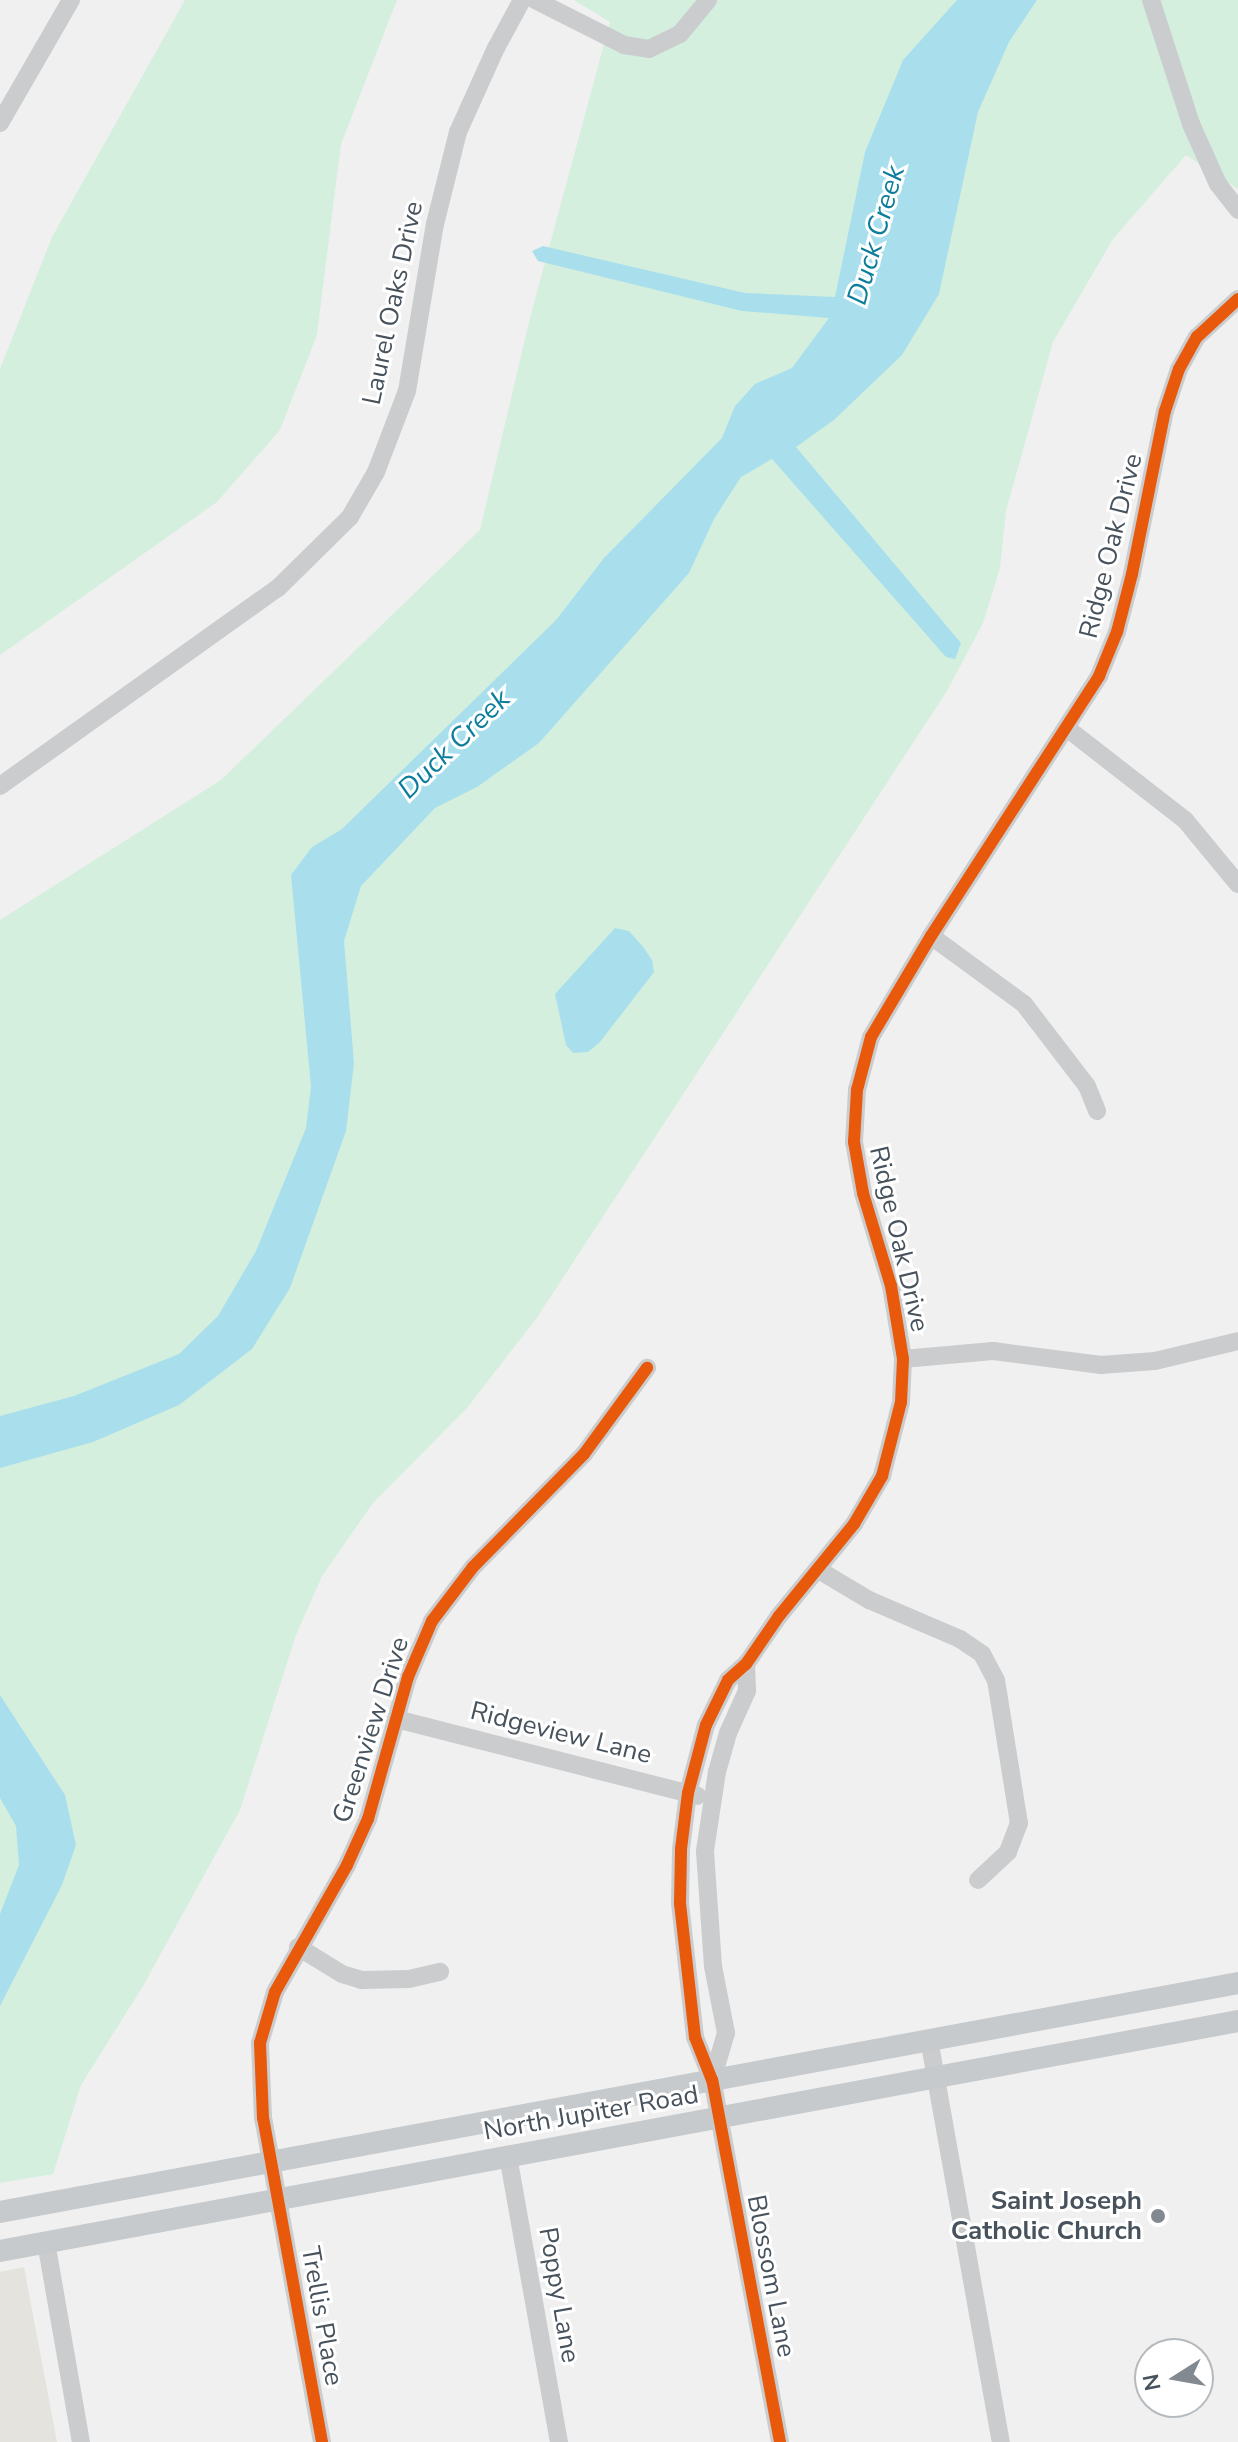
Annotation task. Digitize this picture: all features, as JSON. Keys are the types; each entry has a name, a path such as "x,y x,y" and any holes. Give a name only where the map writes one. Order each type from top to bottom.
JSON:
{"main road":[{"name":"North Jupiter Road","path":"0,2212 1238,1983"},
{"path":"1087,2010 1094,2047"},
{"name":"North Jupiter Road","path":"0,2251 1238,2021"}],"street":[{"path":"0,123 71,0"},
{"name":"Laurel Oaks Drive","path":"0,786 278,588 350,517 376,472 407,391 435,224 458,132 522,0"},
{"path":"535,0 624,45 649,49 680,34 708,0"},
{"path":"1151,0 1191,124 1218,184 1238,210"},
{"name":"Ridge Oak Drive","path":"712,2080 695,2037 685,1964 681,1849 688,1793 706,1725 728,1680 746,1664 854,1524 882,1476 901,1402 903,1359 891,1286 863,1193 854,1142 857,1090 871,1037 931,936 1068,729 1099,676 1117,632 1165,411 1179,369 1197,337 1238,299"},
{"path":"1068,729 1185,820 1238,884"},
{"path":"931,936 1024,1004 1087,1086 1097,1111"},
{"path":"903,1359 993,1351 1101,1365 1155,1361 1238,1341"},
{"name":"Greenview Drive","path":"273,2162 263,2118 260,2043 275,1992 341,1876 368,1819 418,1647 448,1599 584,1454 647,1368"},
{"path":"817,1569 869,1600 960,1639 982,1654 996,1680 1019,1823 1008,1852 978,1880"},
{"path":"712,2080 726,2033 708,1914 705,1851 711,1800 728,1733 747,1691 746,1664"},
{"name":"Ridgeview Lane","path":"396,1719 711,1800"},
{"path":"298,1947 332,1968 362,1980 409,1979 440,1972"},
{"path":"929,2039 1001,2442"},
{"name":"Blossom Lane","path":"712,2080 780,2442"},
{"name":"Poppy Lane","path":"508,2156 559,2442"},
{"name":"Trellis Place","path":"273,2162 322,2442"},
{"path":"46,2242 81,2442"}],"shaded area":[{"path":"24,2267 57,2442 0,2442 0,2272"}],"green space":[{"path":"185,0 397,0 341,144 317,335 280,430 217,502 0,655 0,369 52,237"},
{"path":"574,0 1238,0 1238,189 1186,155 1113,239 1053,342 1006,511 1000,568 983,623 947,691 536,1319 467,1408 373,1503 322,1576 296,1635 240,1810 143,1986 81,2085 53,2174 0,2183 0,920 221,780 480,530 530,318 610,22"}],"water":[{"name":"Duck Creek","path":"957,0 1037,0 1009,42 978,112 939,294 902,355 834,420 796,447 961,643 955,659 946,657 772,459 741,477 714,519 689,573 539,743 477,787 435,808 361,886 344,941 354,1063 346,1131 290,1288 252,1349 179,1405 93,1442 0,1468 0,1416 74,1396 179,1354 218,1316 256,1251 306,1128 311,1087 291,875 312,847 342,829 556,620 604,558 722,438 735,406 755,384 792,368 829,318 742,311 538,261 532,251 543,246 745,293 835,297 865,152 903,60"},
{"path":"615,928 629,931 652,960 654,972 600,1042 588,1052 573,1053 566,1045 555,994"},
{"path":"0,1695 65,1795 76,1845 62,1885 0,2006 0,1914 19,1865 16,1826 0,1798"}],"cycle path":[{"path":"780,2442 712,2080 695,2037 680,1903 681,1849 688,1793 706,1725 728,1680 746,1664 779,1616 854,1524 882,1476 901,1402 903,1359 891,1286 863,1193 854,1142 857,1090 871,1037 931,936 1099,676 1117,632 1165,411 1179,369 1197,337 1238,299"},
{"path":"322,2442 263,2118 260,2043 275,1992 347,1865 368,1819 408,1677 432,1621 473,1567 584,1454 647,1368"}],"place":[{"name":"Saint Joseph Catholic Church","path":"1158,2216"}]}
